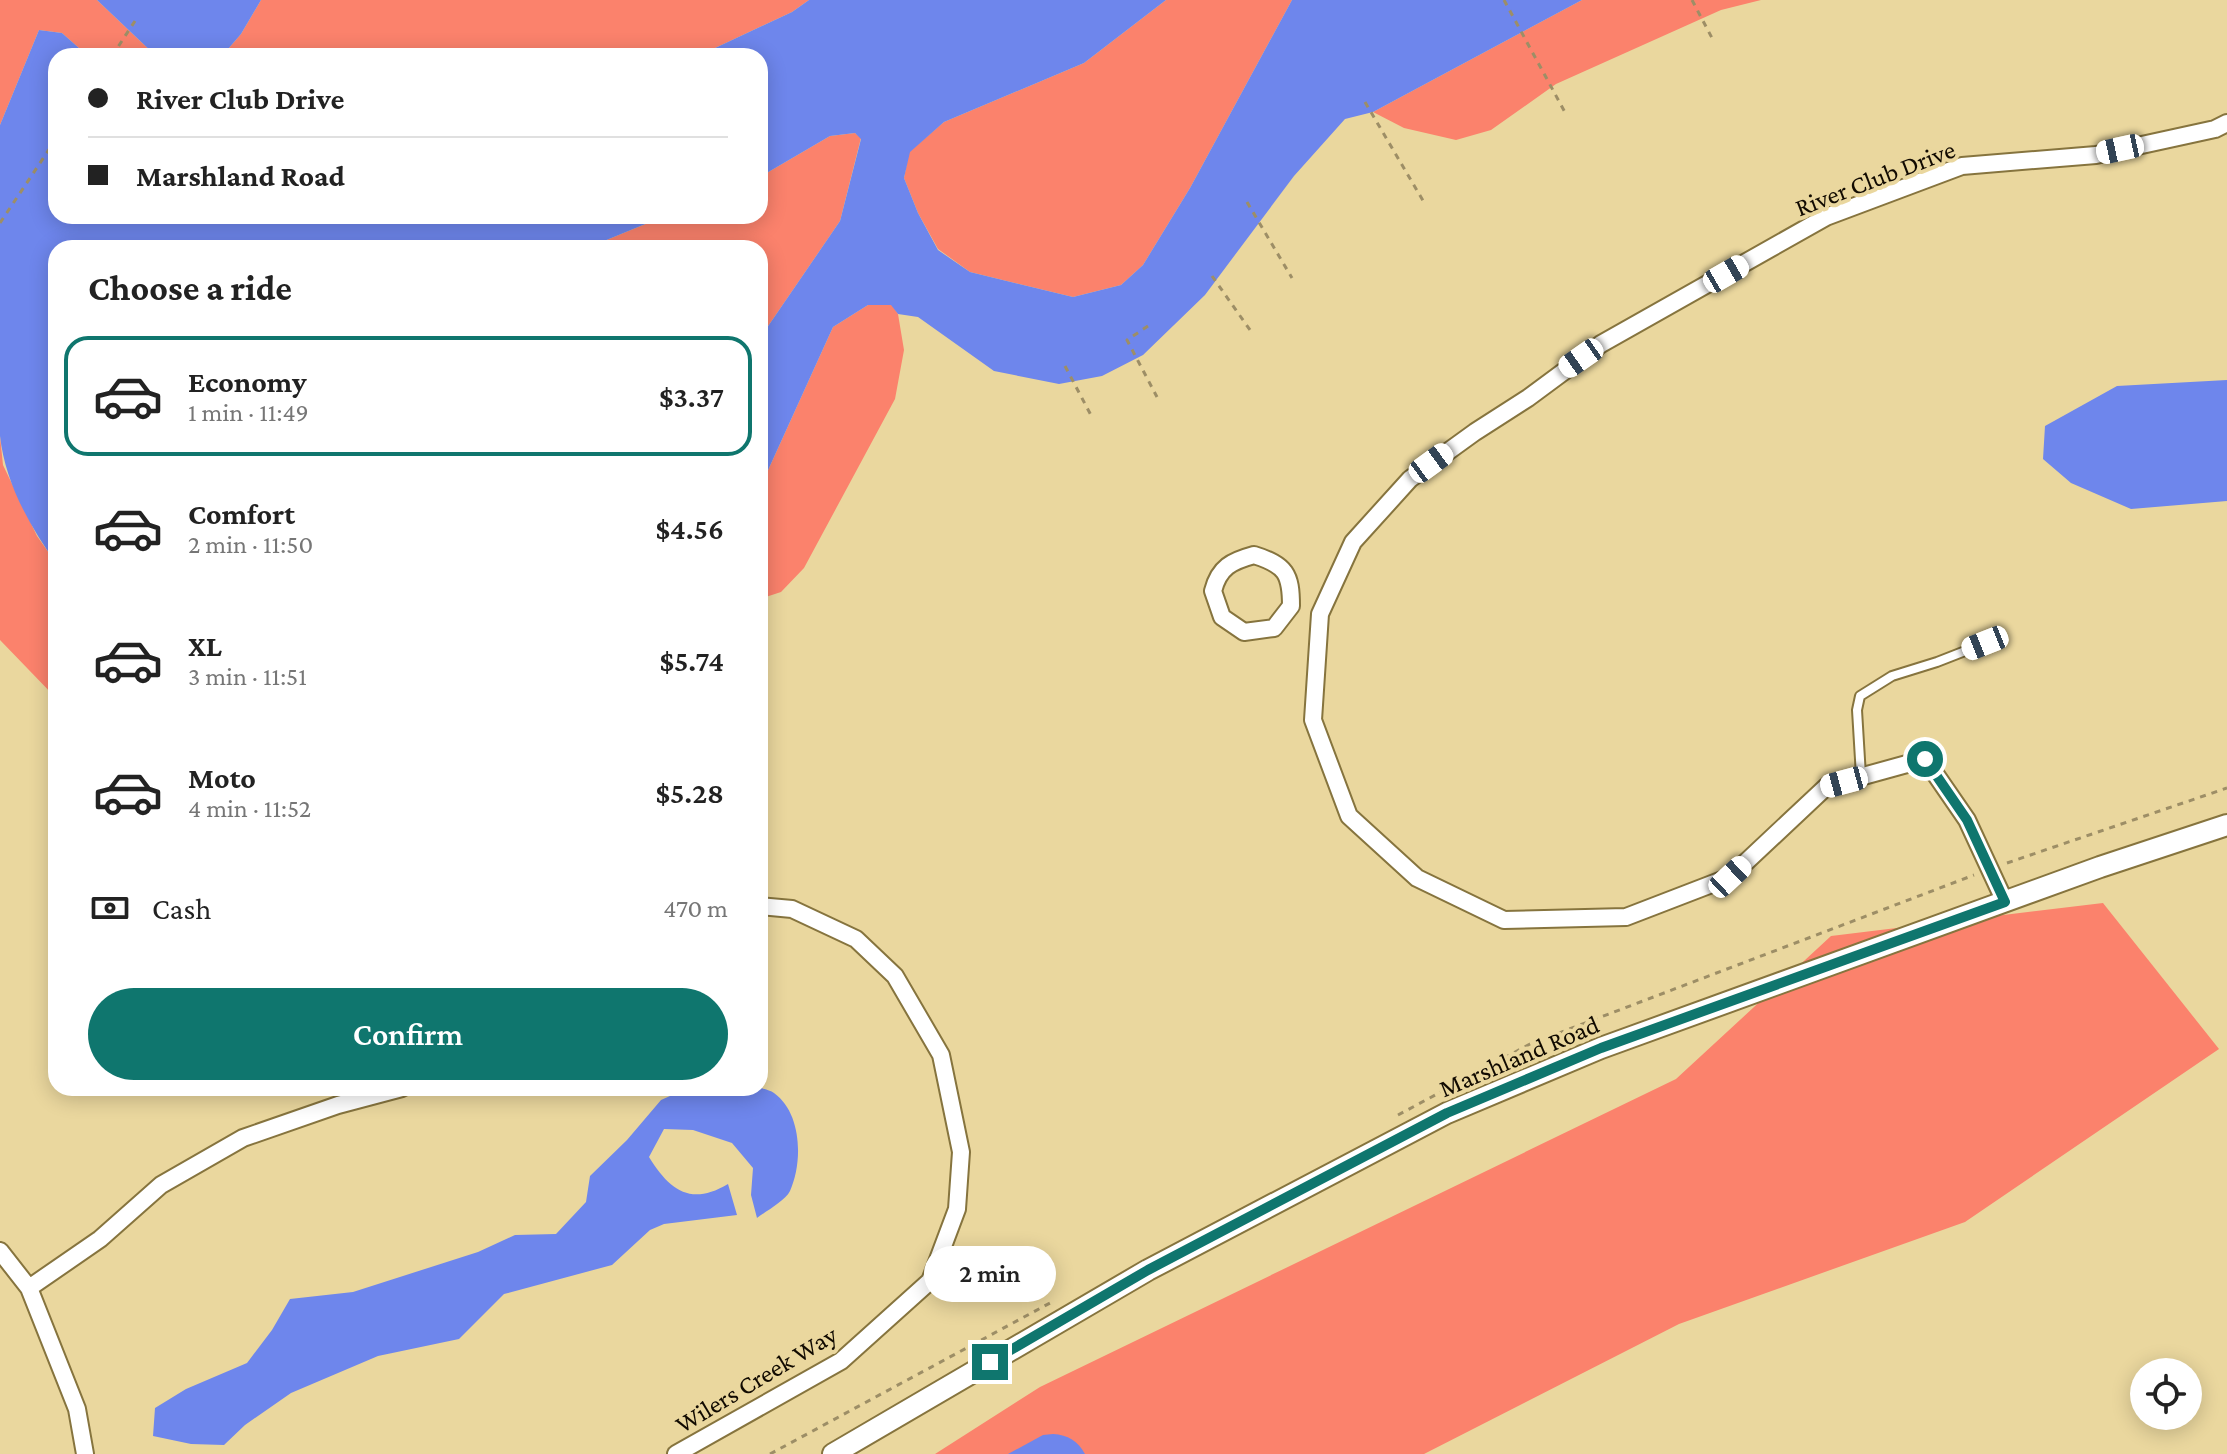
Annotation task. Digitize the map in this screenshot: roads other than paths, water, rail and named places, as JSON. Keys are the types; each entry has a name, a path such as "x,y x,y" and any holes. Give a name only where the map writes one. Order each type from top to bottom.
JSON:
{"street":[{"name":"River Club Drive","path":"2005,902 1967,820 1925,759 1827,786 1730,877 1626,917 1504,920 1417,878 1349,816 1313,720 1320,614 1353,542 1410,479 1601,344 1826,217 1962,166 2096,155 2215,129 2227,123"},
{"path":"1254,555 1277,562 1291,581 1291,606 1274,628 1244,632 1222,617 1214,599 1214,586 1221,570 1233,561 1254,555"},
{"path":"1291,606 1320,614"},
{"name":"Marshland Road","path":"833,1454 1148,1270 1447,1113 1601,1048 2227,825"},
{"name":"Wilers Creek Way","path":"676,1454 841,1361 930,1281 957,1209 961,1152 941,1055 895,976 856,939 792,909 768,907"},
{"path":"29,1288 100,1239 161,1185 243,1138 372,1096"},
{"path":"0,1251 29,1288 77,1409 85,1454"}],"lane":[{"path":"1861,777 1857,710 1860,696 1892,676 2001,637"}],"water":[{"path":"97,0 261,0 229,48 148,48"},
{"path":"809,0 1166,0 1084,63 944,122 910,152 904,178 938,250 970,272 1073,297 1121,285 1143,265 1190,188 1292,0 1582,0 1373,112 1345,119 1294,176 1205,295 1143,355 1102,376 1059,384 994,371 918,317 898,314 891,305 868,305 833,327 768,470 768,326 840,221 861,139 855,133 830,136 768,172 768,48 715,48 792,12"},
{"path":"39,30 62,33 79,48 48,48 48,224 646,224 606,240 48,240 48,551 13,486 0,436 0,125"},
{"path":"2227,380 2227,501 2131,509 2071,483 2043,459 2045,426 2117,386"},
{"path":"768,1090 774,1093 783,1102 795,1125 798,1153 790,1191 757,1218 751,1195 753,1168 732,1143 693,1130 664,1129 649,1157 665,1179 682,1192 692,1194 715,1191 728,1184 737,1215 664,1224 650,1230 612,1265 504,1294 459,1339 378,1356 291,1393 245,1425 224,1445 191,1444 153,1436 155,1408 186,1389 247,1363 290,1299 353,1292 478,1252 515,1235 556,1234 586,1202 590,1176 627,1140 661,1100 670,1096 768,1096"},
{"path":"1053,1434 1072,1440 1085,1454 1008,1454 1043,1435"}]}
